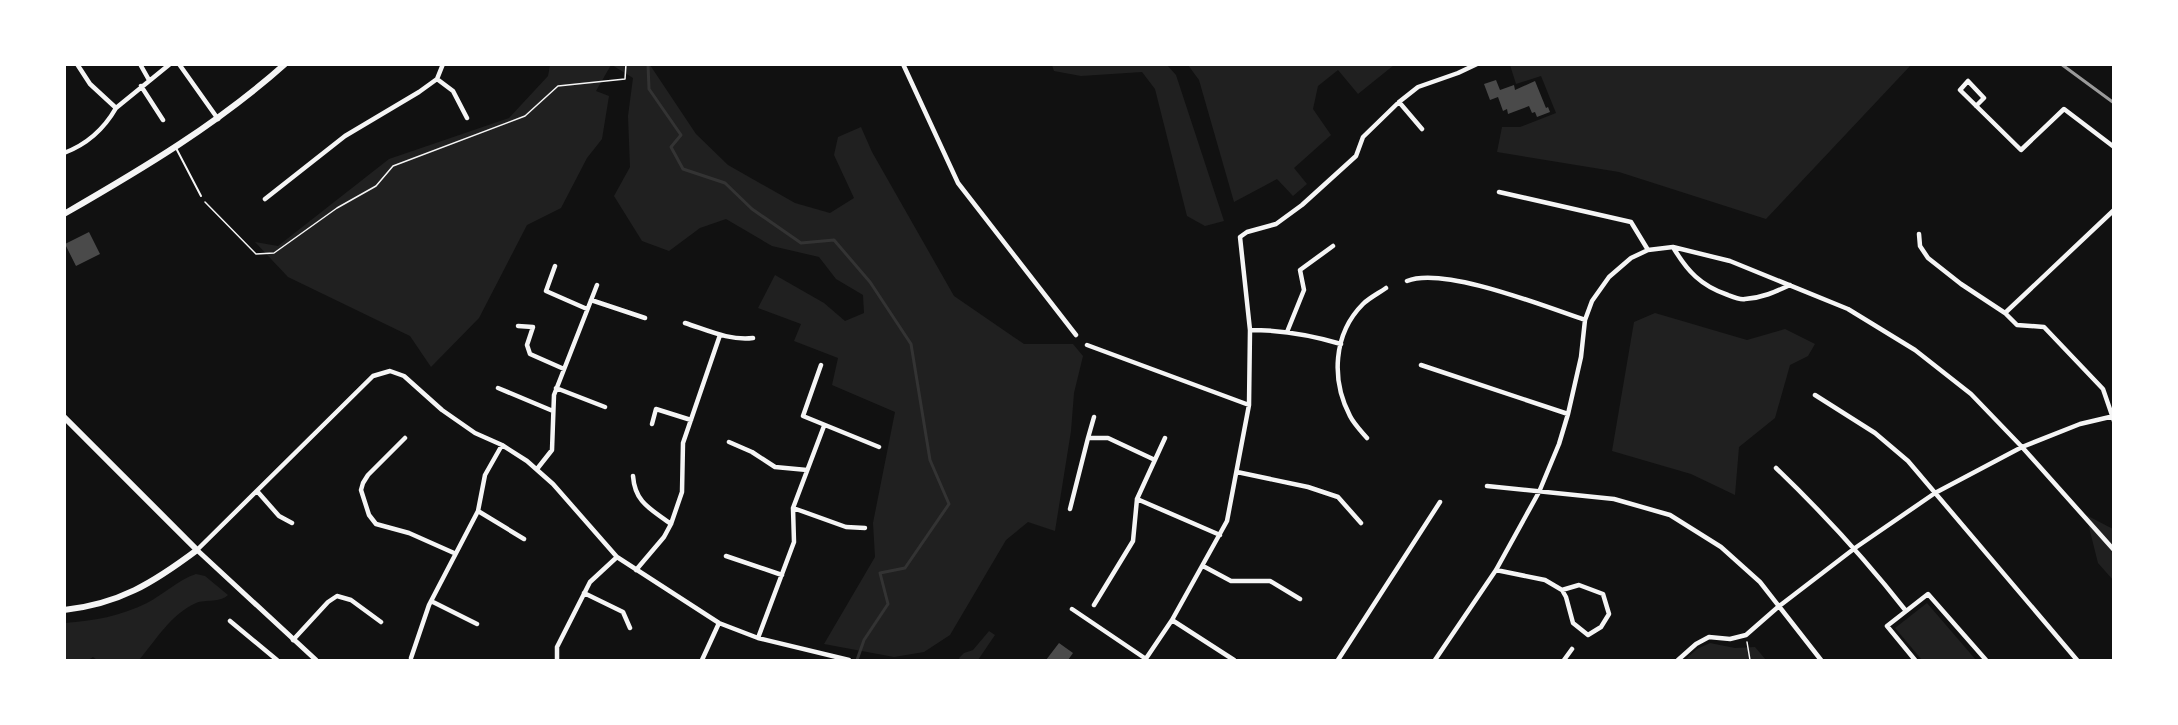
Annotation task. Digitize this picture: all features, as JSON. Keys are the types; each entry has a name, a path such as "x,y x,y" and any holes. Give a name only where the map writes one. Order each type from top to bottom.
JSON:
{"main road":[{"path":"64,214 176,148 252,94 285,64"},
{"path":"64,417 197,550 159,578 122,597 103,604 64,610"}],"street":[{"path":"77,64 90,84 116,108"},
{"path":"140,64 149,80"},
{"path":"64,153 96,135 107,124 116,108 170,64"},
{"path":"179,64 218,119"},
{"path":"265,199 345,136 437,79 443,64"},
{"path":"903,64 958,183 1076,335"},
{"path":"1072,609 1145,660 1172,620 1227,521 1249,405 1250,330 1240,239 1242,235 1276,224 1302,205 1356,156 1363,136 1418,87 1477,64"},
{"path":"437,79 453,91 467,118"},
{"path":"1977,106 1984,98 1968,81 1960,90 2021,150 2064,109 2114,147"},
{"path":"141,86 163,120"},
{"path":"1399,102 1422,129"},
{"path":"1499,192 1631,222 1648,250"},
{"path":"2005,313 2114,210"},
{"path":"1678,660 1696,644 1710,637 1730,639 1746,635 1778,607 1855,548 1935,494 2022,447 2080,424 2113,418 2103,389 2044,327 2017,325 2005,313 1961,284 1928,258 1920,246 1919,234"},
{"path":"1287,332 1304,290 1300,270 1333,246"},
{"path":"1673,248 1685,267 1700,282 1719,292 1743,300 1768,296 1790,285"},
{"path":"1435,660 1496,570 1539,492 1559,444 1568,414 1581,357 1585,320 1592,301 1609,277 1632,258 1648,250 1673,248 1730,261 1848,309 1915,350 1971,394 2114,550"},
{"path":"555,266 546,291 587,309"},
{"path":"1407,281 1416,277 1436,278 1486,287 1585,320"},
{"path":"537,469 552,450 556,388 597,285"},
{"path":"1367,438 1350,417 1338,387 1337,356 1347,326 1363,304 1386,288"},
{"path":"591,300 645,318"},
{"path":"686,323 720,335 744,339 753,338"},
{"path":"518,326 533,327 527,345 530,354 564,369"},
{"path":"1250,330 1287,332 1341,344"},
{"path":"636,570 664,537 671,524 682,492 683,443 720,335"},
{"path":"1087,345 1249,405"},
{"path":"821,365 803,416 879,447"},
{"path":"1421,365 1568,414"},
{"path":"316,660 197,550 373,376 384,371 394,371 404,376 454,419 482,438 502,445 537,469 554,484 617,557 719,623 758,638 832,658 849,660"},
{"path":"498,388 553,411"},
{"path":"556,388 604,407"},
{"path":"1815,395 1875,433 1908,461 2077,660"},
{"path":"652,424 656,409 691,420"},
{"path":"1070,509 1094,417"},
{"path":"758,638 794,542 794,508 824,426"},
{"path":"405,438 363,483 361,490 369,515 376,524 409,533 454,553"},
{"path":"1088,438 1108,438 1155,460"},
{"path":"1094,605 1133,541 1137,499 1165,438"},
{"path":"729,442 752,452 775,467 807,470"},
{"path":"411,658 431,601 454,553 478,511 485,475 502,445"},
{"path":"1776,468 1855,548 1906,611"},
{"path":"1237,472 1308,487 1338,496 1361,523"},
{"path":"633,476 634,490 644,505 671,524"},
{"path":"1487,486 1614,499 1670,515 1721,547 1760,582 1821,660"},
{"path":"257,491 279,516 292,523"},
{"path":"1137,499 1220,535"},
{"path":"1338,660 1440,502"},
{"path":"794,508 846,527 865,528"},
{"path":"478,511 524,539"},
{"path":"726,556 782,575"},
{"path":"557,660 557,648 590,582 617,557"},
{"path":"1203,566 1231,581 1270,581 1300,598"},
{"path":"1496,570 1545,580 1562,590 1573,623 1588,635 1601,627 1609,614 1603,594 1579,585 1562,590"},
{"path":"585,592 623,612 630,628"},
{"path":"1915,660 1887,626 1928,594 1986,660"},
{"path":"293,640 328,602 337,596 351,600 381,622"},
{"path":"431,601 477,624"},
{"path":"1172,620 1234,660"},
{"path":"230,621 277,660"},
{"path":"702,660 719,623"},
{"path":"1564,660 1572,649"}],"lane":[{"path":"176,148 201,195"}],"path":[{"path":"201,195 228,227 256,254 274,253 338,208 376,186 393,166 525,116 558,86 625,79 626,64"},
{"path":"1746,635 1750,660"}],"shaded area":[{"path":"1510,64 1911,65 1766,219 1619,172 1497,152 1502,127 1520,127 1556,113 1541,76 1516,84"},
{"path":"550,65 611,65 596,91 609,96 602,139 587,158 561,208 527,225 479,318 431,367 410,336 288,277 255,242 278,246 389,159 509,118 548,76"},
{"path":"612,65 650,65 696,134 728,165 795,203 830,213 854,198 834,155 838,137 861,127 872,152 954,296 1024,344 1073,344 1083,356 1074,393 1071,431 1055,531 1028,522 1006,540 950,635 924,652 894,657 824,644 875,557 873,523 895,412 832,385 838,358 794,341 801,324 758,308 775,275 824,303 845,321 864,313 863,295 836,279 819,257 772,246 726,219 700,228 669,251 642,241 614,196 630,167 628,116 633,78"},
{"path":"1052,65 1167,65 1176,75 1224,221 1205,226 1187,216 1155,89 1142,72 1081,76 1054,71"},
{"path":"1188,65 1394,65 1358,94 1338,70 1318,86 1313,109 1331,135 1294,168 1307,184 1293,196 1277,179 1234,202 1199,80"},
{"path":"1655,313 1747,340 1785,329 1815,344 1808,356 1790,365 1775,418 1739,447 1735,495 1691,474 1612,451 1634,322"},
{"path":"2086,515 2113,529 2113,580 2098,563"},
{"path":"196,574 205,576 228,595 221,599 196,603 187,608 164,628 139,660 97,660 93,657 88,660 65,660 65,623 117,615 147,603"},
{"path":"1927,603 1976,660 1922,660 1895,628"},
{"path":"989,631 995,635 978,660 960,660 959,658 964,653 973,650"},
{"path":"1710,643 1735,648 1755,647 1766,660 1685,660 1697,649"}],"building":[{"path":"1496,80 1500,90 1514,85 1515,90 1535,81 1546,108 1548,107 1550,112 1537,117 1529,106 1508,114 1507,109 1503,111 1498,97 1490,100 1484,84"},
{"path":"89,232 100,254 76,266 65,244"},
{"path":"1059,643 1073,653 1068,660 1046,660"}],"waterway":[{"path":"648,64 649,89 681,135 671,147 683,169 725,183 752,209 801,243 834,240 870,282 911,344 930,460 949,504 905,568 880,573 888,604 864,640 857,660"}],"railway":[{"path":"2061,64 2114,103"}]}
